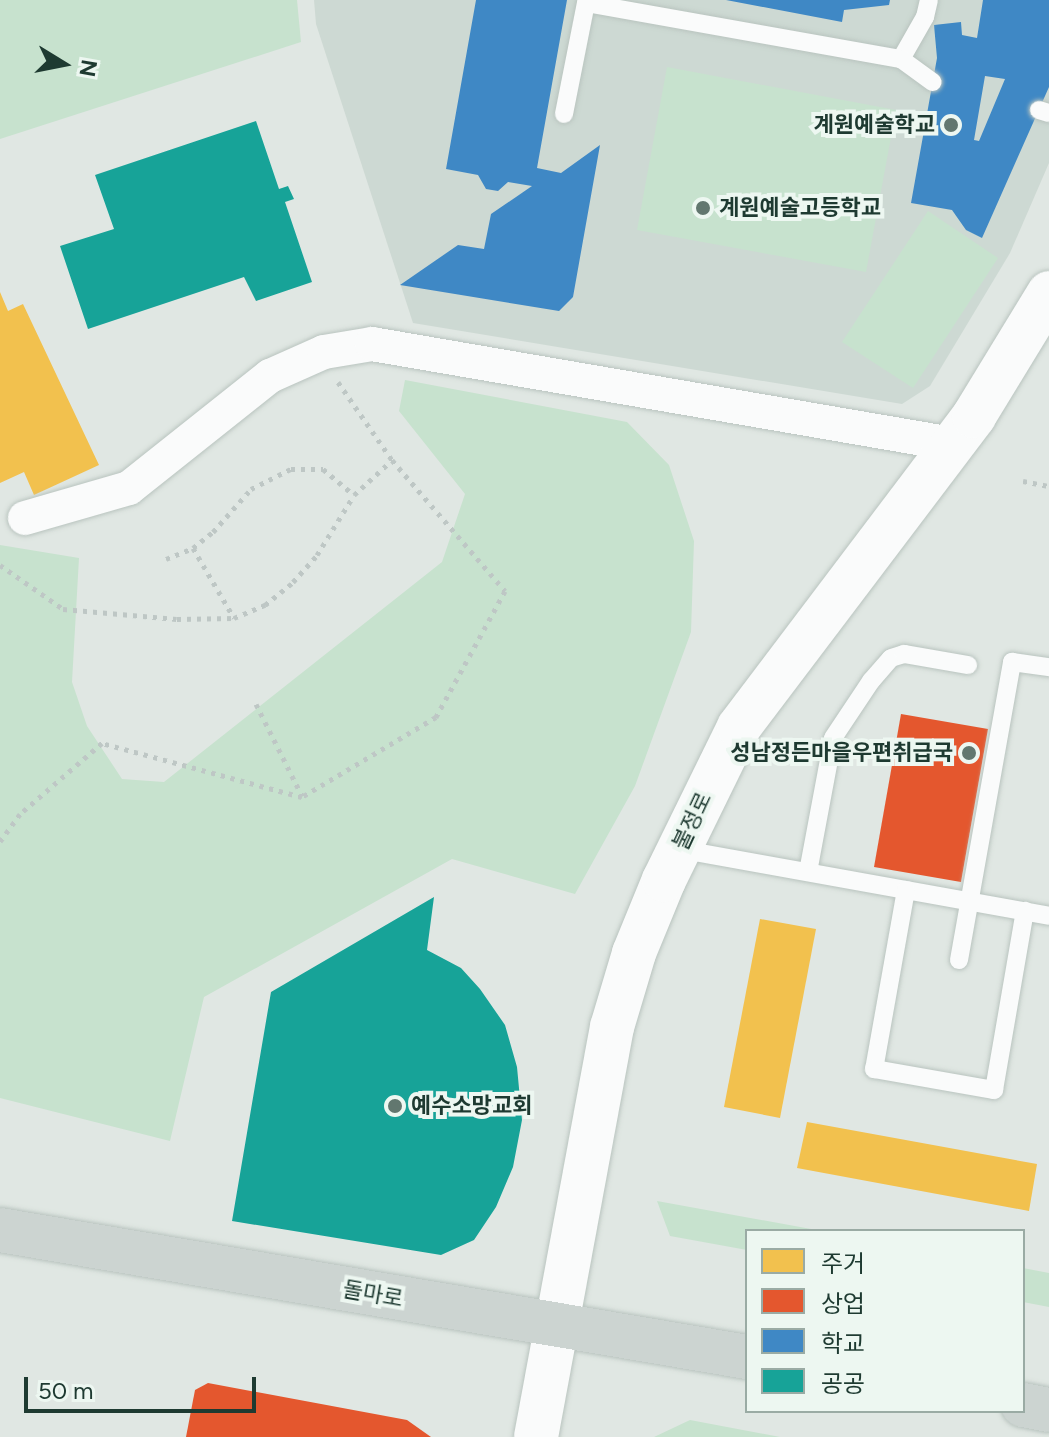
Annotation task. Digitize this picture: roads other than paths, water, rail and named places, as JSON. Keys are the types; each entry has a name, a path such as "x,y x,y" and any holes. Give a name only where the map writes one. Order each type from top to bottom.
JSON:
{"main road":[{"name":"불정로","path":"536,1437 612,1027 634,953 678,849 739,727 952,444 1016,353 1049,293"},
{"name":"돌마로","path":"0,1230 745,1357"},
{"path":"1025,1405 1049,1410"}],"street":[{"path":"25,518 129,488 228,420 270,376 324,352 372,344 952,444"}],"lane":[{"path":"901,59 925,17 929,0"},
{"path":"564,114 586,3 901,59 933,82"},
{"path":"808,872 833,738 871,681 891,658 904,654 968,665"},
{"path":"959,960 1012,662 1049,667"},
{"path":"678,849 1049,916"},
{"path":"906,890 874,1069 994,1090 1025,911"}],"place":[{"name":"계원예술학교","path":"951,125"},
{"name":"계원예술고등학교","path":"703,208"},
{"name":"성남정든마을우편취급국","path":"969,753"},
{"name":"예수소망교회","path":"395,1106"}]}
